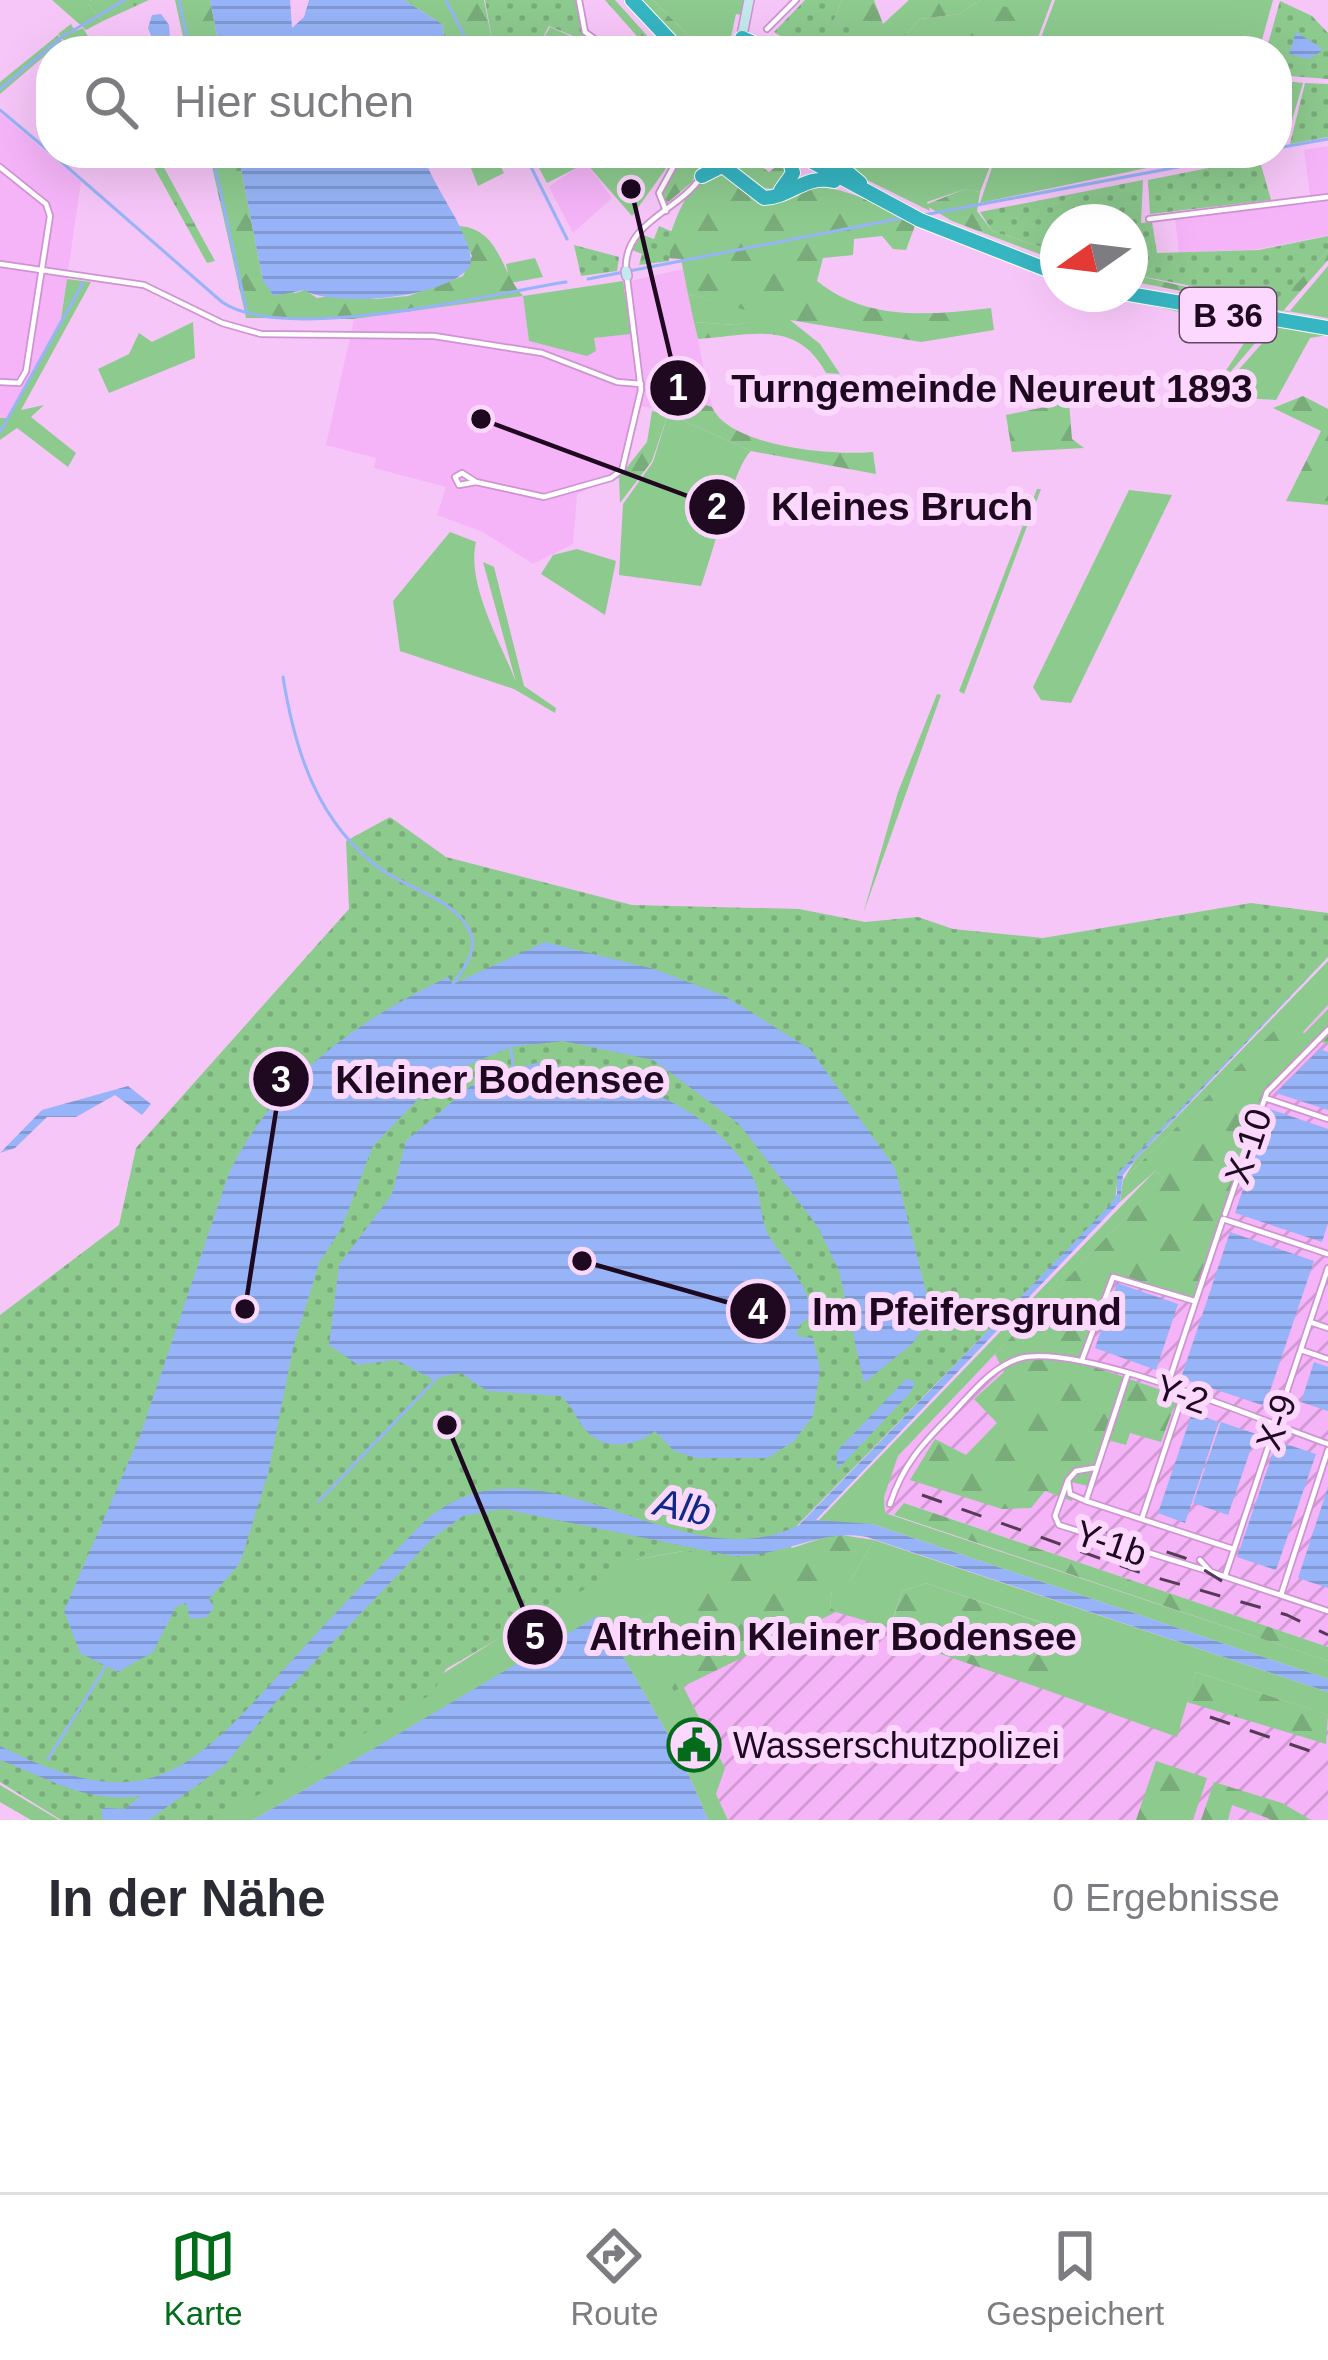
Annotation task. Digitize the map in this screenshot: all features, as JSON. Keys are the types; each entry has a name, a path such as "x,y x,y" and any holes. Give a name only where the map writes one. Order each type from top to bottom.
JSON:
{"highway":[{"path":"628,0 658,36"},
{"path":"628,0 665,36"},
{"path":"701,176 707,168"},
{"path":"728,168 768,194 790,181 793,168"},
{"path":"728,168 764,197 778,197 812,179 855,184"},
{"path":"822,168 921,217 1040,263"},
{"path":"831,168 855,184"},
{"path":"839,168 855,184"},
{"name":"B 36","path":"1148,294 1328,325"}],"main road":[{"path":"747,36 749,0"}],"street":[{"path":"579,0 585,32 590,36"},
{"path":"767,29 796,0"},
{"path":"0,166 49,207 24,377 15,384 0,382"},
{"path":"666,211 659,193 673,168"},
{"path":"476,482 544,497 616,476 633,440 641,384 627,273 634,236 701,176"},
{"path":"1149,219 1328,197"},
{"path":"0,264 144,285 222,323 260,334 434,336 559,358 623,383 641,384"},
{"name":"X-10","path":"1166,1389 1264,1098 1328,1030"},
{"path":"1264,1098 1328,1119"},
{"path":"1224,1216 1328,1254"},
{"name":"X-9","path":"1225,1576 1328,1268"},
{"path":"1082,1360 1113,1277 1194,1301"},
{"path":"1310,1322 1328,1328"},
{"path":"1300,1350 1328,1359"},
{"name":"Y-2","path":"890,1504 909,1458 996,1370 1035,1356 1082,1360 1328,1447"},
{"path":"1086,1501 1127,1376"},
{"path":"1142,1518 1184,1395"},
{"path":"1281,1595 1328,1447"},
{"path":"1096,1468 1076,1471 1068,1480 1070,1494 1233,1549"},
{"name":"Y-1b","path":"1068,1480 1055,1516 1060,1525 1328,1611"},
{"name":"Y-1b","path":"1200,1560 1210,1572"}],"shaded area":[{"path":"0,113 36,144 36,168 65,168 81,182 61,319 7,419 0,418"},
{"path":"1328,146 1328,235 1259,249 1179,253 1175,217 1311,202 1304,150"},
{"path":"576,168 590,168 612,198 573,233 549,187"},
{"path":"683,269 712,407 663,392 659,409 634,405 616,476 577,494 573,544 533,564 483,532 437,515 446,487 374,468 376,458 326,445 354,319 523,296 529,341 586,355 594,338 637,333 630,281"},
{"path":"1328,1005 1328,1647 905,1503 894,1515 885,1513 884,1497 898,1456"},
{"path":"644,1572 1328,1711 1328,1820 728,1820 716,1794 725,1768 684,1688"}],"green space":[{"path":"52,0 91,0 88,4 103,21 86,30"},
{"path":"149,0 103,21 87,3"},
{"path":"175,0 210,0 217,36 183,36"},
{"path":"404,0 484,0 491,36 444,36 442,24"},
{"path":"485,0 576,0 584,36 549,26 544,36 491,36"},
{"path":"605,0 615,0 647,36 637,36"},
{"path":"639,0 653,0 689,36 674,36"},
{"path":"653,0 745,0 739,36 742,15 736,14 731,36 689,36"},
{"path":"805,0 842,0 833,22 847,22 863,36 780,36 774,32"},
{"path":"842,0 874,0 883,24 909,0 981,0 959,14 920,19 905,36 856,36 833,22"},
{"path":"981,0 1052,0 1039,36 905,36 920,19 959,14"},
{"path":"1031,0 1041,0 1044,6 1031,24 1012,36 968,36 969,25 996,5 1012,8"},
{"path":"1055,0 1273,0 1263,36 1042,36"},
{"path":"1280,1 1312,16 1328,33 1328,79 1292,76 1292,36 1270,36"},
{"path":"71,24 75,31 83,28 88,36 60,36"},
{"path":"550,27 570,36 545,36"},
{"path":"36,53 36,63 0,94 0,82"},
{"path":"1292,82 1303,83 1292,121"},
{"path":"1305,83 1328,84 1328,137 1292,144"},
{"path":"154,168 164,168 215,261 207,263"},
{"path":"212,168 241,168 263,281 295,293 305,290 317,298 408,296 463,276 472,256 457,226 471,228 491,242 523,296 354,319 246,318"},
{"path":"471,168 502,168 504,173 478,186"},
{"path":"539,168 576,168 547,183"},
{"path":"590,168 666,168 632,216"},
{"path":"676,168 698,168 692,182 665,205 661,191"},
{"path":"719,168 750,195 819,187 853,194 916,223 906,250 893,249 882,236 854,239 853,255 823,258 817,281 857,304 878,309 923,313 991,308 994,330 921,342 790,320 820,344 840,374 826,373 801,344 787,337 755,334 698,339 694,322 736,325 770,317 688,294 681,259 665,258 689,193"},
{"path":"738,168 769,172 789,168 776,189 759,188"},
{"path":"846,168 989,168 980,192 965,189 927,202 930,211"},
{"path":"992,168 1147,168 980,203"},
{"path":"1209,168 1262,168 1271,200 1150,214 1148,180"},
{"path":"1143,180 1142,204 1040,204 1040,246 992,231 980,212"},
{"path":"965,189 980,192 977,211 992,231 1040,246 1040,254 952,221 925,205"},
{"path":"1148,222 1152,222 1157,253 1259,250 1328,236 1328,251 1278,303 1148,278"},
{"path":"659,226 673,232 669,261 639,265 642,254 632,250 638,233 654,239"},
{"path":"574,245 619,257 617,271 581,276"},
{"path":"1328,251 1328,260 1283,311 1148,285 1148,278 1218,294 1283,297"},
{"path":"535,258 543,277 510,283 506,264"},
{"path":"1328,266 1328,318 1290,311"},
{"path":"67,279 91,282 21,410 44,405 31,417 76,453 68,467 17,428 0,440 0,418 7,418 61,319"},
{"path":"623,281 631,334 594,338 596,351 587,356 529,341 523,296"},
{"path":"1148,287 1290,311 1289,312"},
{"path":"688,294 774,317 736,325 694,322"},
{"path":"1148,301 1328,335 1310,338 1276,400 1215,396 1275,329 1269,327 1208,398 1254,328 1148,305"},
{"path":"193,322 195,358 109,393 98,369 129,354 139,333 152,342"},
{"path":"662,391 712,407 722,421 761,440 810,450 873,452 876,474 751,451 668,414 652,461 620,503 619,477 647,442 652,411 661,413"},
{"path":"1303,396 1328,409 1328,505 1286,501 1321,431 1273,408"},
{"path":"1069,402 1072,439 1084,448 1012,452 1006,415"},
{"path":"668,414 751,451 731,492 701,586 619,575 623,504 653,462"},
{"path":"1037,489 1041,489 964,694 959,691"},
{"path":"1129,490 1172,495 1071,703 1041,700 1033,687"},
{"path":"450,532 476,542 480,594 516,682 483,562 494,567 524,686 556,708 555,713 514,689 400,651 393,601"},
{"path":"577,549 616,561 605,615 541,574 553,555"},
{"path":"937,694 941,695 863,914 898,792"},
{"path":"390,817 446,857 632,905 799,909 865,922 918,917 953,929 1043,938 1251,903 1328,913 1328,957 1118,1175 1115,1201 787,1536 792,1549 749,1559 656,1548 446,1669 432,1694 215,1820 61,1820 0,1782 0,1315 119,1225 136,1148 349,909 346,841"},
{"path":"1328,961 1328,1005 1302,1033 1293,1013 1123,1180 1136,1159"},
{"path":"1328,1009 1328,1044 1316,1040 1264,1091 1193,1299 1113,1274 1081,1362 1178,1396 1161,1442 1130,1433 1126,1445 1104,1439 1088,1486 1071,1482 1072,1501 1045,1491 1031,1508 1002,1509 910,1480 935,1439 966,1455 997,1423 974,1399 1004,1372 995,1354 1163,1178 1155,1171 1120,1202 1123,1180 1293,1012 1304,1034"},
{"path":"1155,1171 1163,1178 898,1456 884,1497 885,1513 1328,1661 1328,1679 872,1524 817,1522"},
{"path":"904,1503 1328,1647 1328,1661 894,1515"},
{"path":"835,1534 874,1540 851,1580 832,1590 830,1607 836,1612 674,1691 635,1623 693,1590 688,1550 618,1563 443,1670 429,1694 149,1820 433,1538 783,1551"},
{"path":"874,1540 1328,1692 1328,1715 1196,1672 1177,1737 1046,1690 1064,1630 926,1583 902,1591 890,1628 836,1612 830,1608 832,1589 851,1580"},
{"path":"689,1550 694,1590 635,1623 675,1690 683,1686 725,1768 716,1794 728,1820 708,1820 681,1757 599,1616 253,1820 211,1820 618,1563"},
{"path":"926,1583 1065,1631 1046,1690 888,1636 902,1591"},
{"path":"1196,1672 1328,1715 1326,1744 1187,1702"},
{"path":"1156,1761 1207,1778 1193,1820 1136,1820"},
{"path":"1214,1782 1282,1803 1311,1820 1273,1820 1232,1805 1228,1820 1201,1820"},
{"path":"0,1785 59,1820 31,1820 0,1802"}],"water":[{"path":"210,0 290,0 292,28 304,17 309,0 404,0 442,24 444,36 217,36"},
{"path":"161,14 170,36 151,36 152,15"},
{"path":"1296,32 1322,51 1308,59 1292,55"},
{"path":"241,168 428,168 470,255 470,266 458,277 389,297 339,298 304,290 274,296 263,281"},
{"path":"545,942 654,969 725,996 810,1049 895,1168 932,1316 912,1344 864,1383 839,1271 818,1227 739,1124 653,1060 563,1041 511,1047 456,1070 424,1093 373,1146 341,1229 319,1263 293,1348 268,1474 240,1563 209,1599 214,1608 205,1618 190,1619 186,1603 176,1607 153,1652 118,1672 80,1653 64,1611 141,1433 229,1173 248,1139 294,1081 381,1013 448,977 453,984"},
{"path":"1328,957 1136,1159 1123,1175 1120,1202 816,1520 872,1524 1328,1679 1328,1692 867,1537 833,1536 768,1553 733,1556 503,1509 463,1516 433,1538 274,1704 225,1765 149,1820 102,1820 102,1808 125,1809 140,1796 85,1793 0,1760 0,1746 93,1780 129,1782 161,1775 191,1759 252,1704 426,1520 470,1495 515,1488 562,1495 706,1536 753,1538 799,1525 1109,1206 1117,1194 1117,1174"},
{"path":"1320,1049 1328,1052 1328,1110 1276,1093"},
{"path":"536,1063 627,1083 685,1109 733,1148 751,1174 769,1236 806,1293 810,1316 798,1327 797,1336 813,1338 820,1369 813,1416 794,1441 768,1458 696,1458 674,1451 655,1431 638,1441 609,1444 591,1436 560,1396 487,1391 461,1373 432,1379 396,1360 358,1365 329,1345 339,1265 392,1194 406,1141 479,1079"},
{"path":"128,1086 151,1104 142,1115 115,1095 76,1117 47,1117 15,1148 0,1153 42,1110"},
{"path":"1270,1109 1328,1129 1328,1223 1322,1242 1235,1213"},
{"path":"1230,1232 1314,1261 1265,1406 1181,1378"},
{"path":"1117,1283 1178,1304 1156,1370 1095,1348"},
{"path":"1314,1362 1328,1367 1328,1411 1301,1402"},
{"path":"906,1379 915,1381 911,1392 837,1470 837,1451"},
{"path":"1192,1413 1219,1422 1185,1523 1158,1513"},
{"path":"1221,1422 1256,1434 1228,1515 1193,1503"},
{"path":"1277,1441 1316,1454 1276,1570 1237,1557"},
{"path":"1328,1487 1328,1588 1298,1578"},
{"path":"599,1615 681,1757 708,1820 253,1820"}],"waterway":[{"path":"64,36 125,0"},
{"path":"179,0 187,36"},
{"path":"446,0 464,36"},
{"path":"0,89 36,59"},
{"path":"0,110 36,140"},
{"path":"1292,145 1328,139"},
{"path":"68,168 222,302 251,314 291,319 389,313 566,282"},
{"path":"215,168 247,313"},
{"path":"532,168 567,239"},
{"path":"924,215 1173,168"},
{"path":"588,279 902,218"},
{"path":"0,432 83,283"},
{"path":"283,677 303,759 341,831 382,870 444,904 465,922 472,947 453,984"},
{"path":"511,1047 513,1067"},
{"path":"318,1502 439,1376"},
{"path":"48,1759 106,1666"}],"railway":[{"path":"922,1495 1147,1575 1287,1615 1328,1635"},
{"path":"1087,1525 1185,1558 1233,1588"},
{"path":"1210,1717 1328,1757"}],"place":[{"name":"Turngemeinde Neureut 1893","path":"631,189"},
{"name":"Kleines Bruch","path":"481,419"},
{"name":"Im Pfeifersgrund","path":"582,1261"},
{"name":"Kleiner Bodensee","path":"245,1309"},
{"name":"Altrhein Kleiner Bodensee","path":"447,1425"},
{"name":"Wasserschutzpolizei","path":"694,1745"}],"water label":[{"name":"Alb","path":"683,1507"}]}
